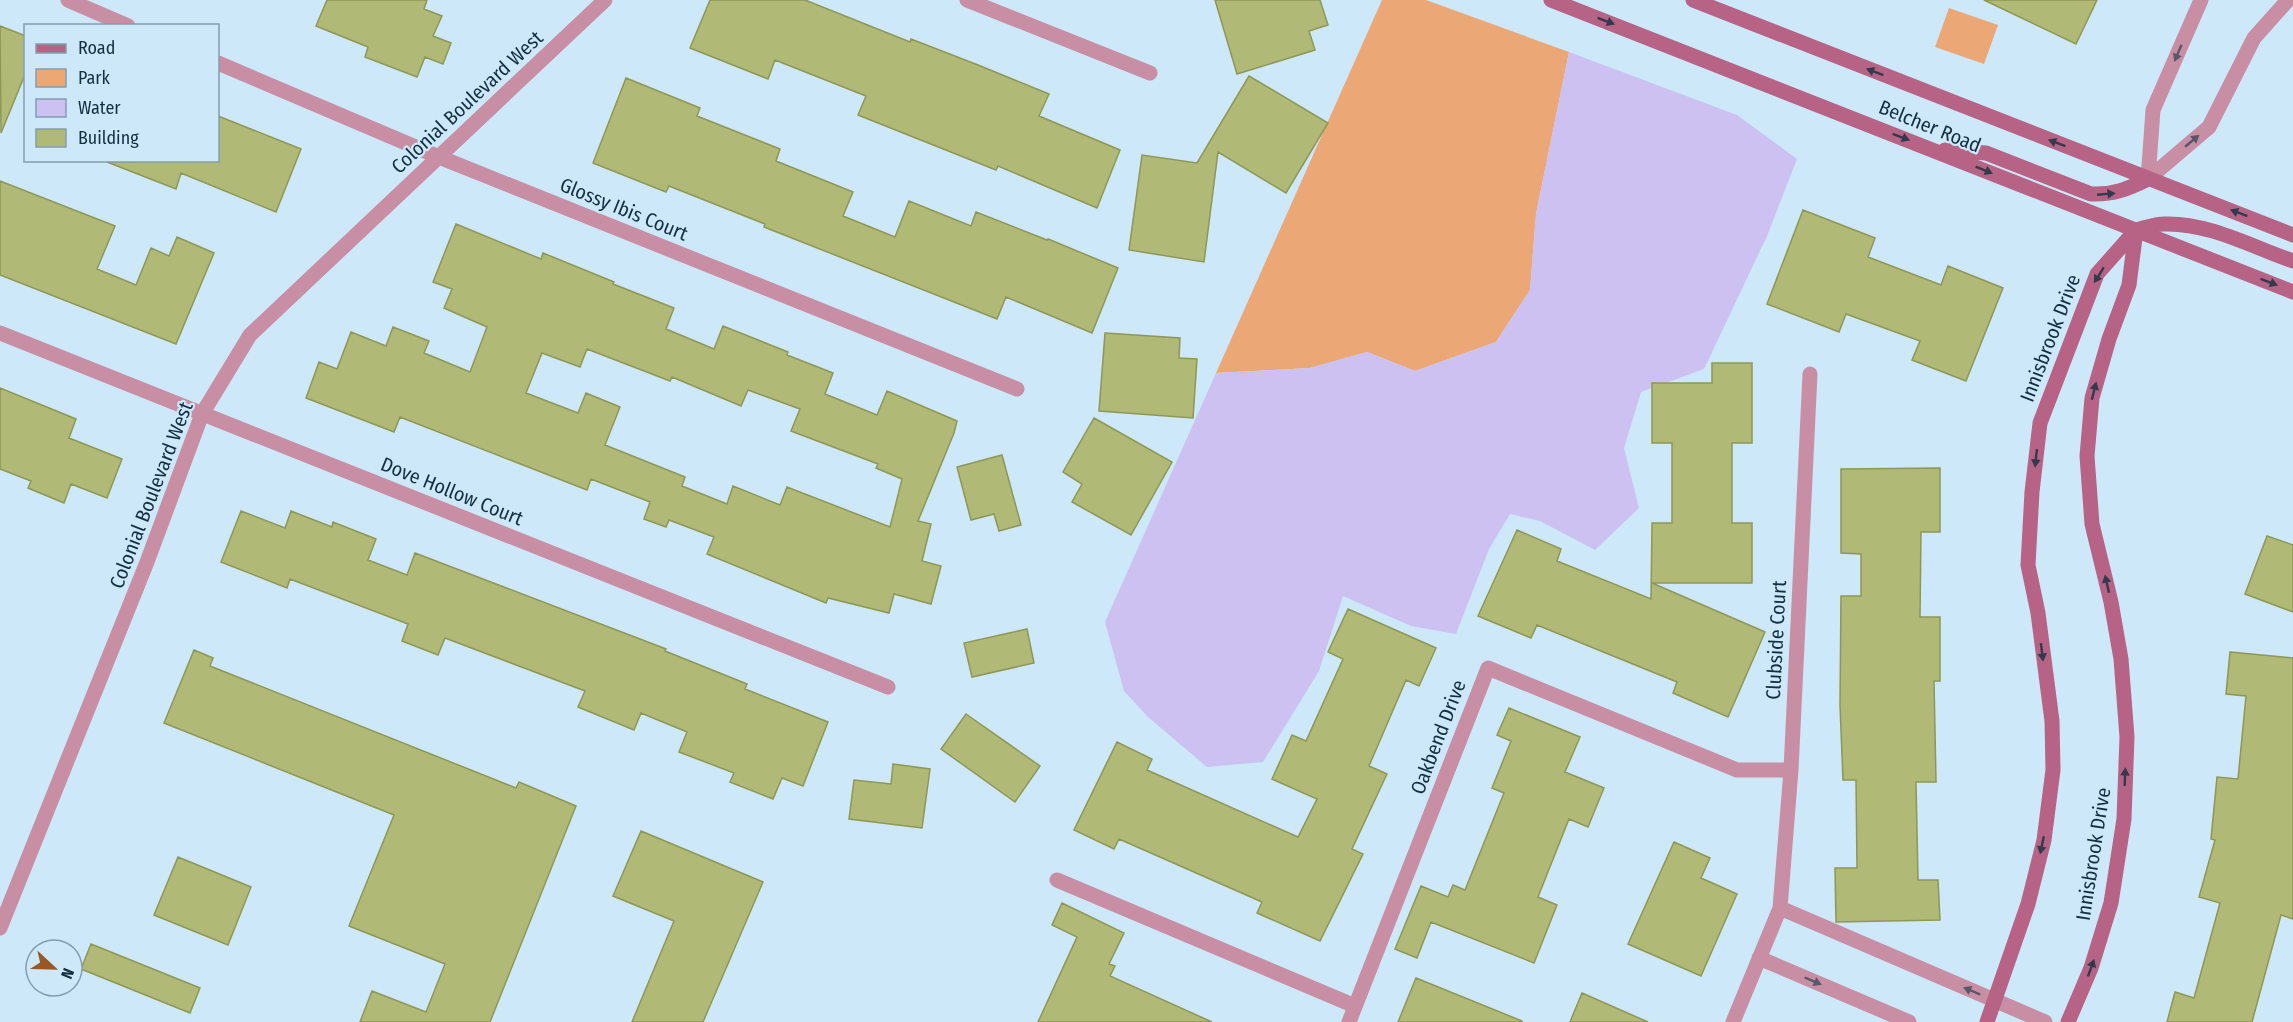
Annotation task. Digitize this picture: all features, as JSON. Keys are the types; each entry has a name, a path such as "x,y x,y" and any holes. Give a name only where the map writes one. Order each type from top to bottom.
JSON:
{"main road":[{"name":"Belcher Road","path":"1551,0 2293,292"},
{"name":"Belcher Road","path":"1693,0 2293,235"},
{"path":"1930,149 1986,153 2091,194 2108,195 2124,191 2148,179"},
{"path":"2136,230 2163,224 2187,226 2218,234 2293,261"},
{"name":"Innisbrook Drive","path":"1987,1022 2028,904 2044,840 2053,770 2052,721 2038,613 2028,565 2032,492 2040,423 2097,274 2136,230"},
{"name":"Innisbrook Drive","path":"2068,1022 2091,968 2110,903 2124,819 2127,737 2121,659 2111,602 2092,524 2087,456 2092,398 2109,339 2129,285 2136,230"}],"street":[{"path":"68,0 123,24"},
{"name":"Colonial Boulevard West","path":"0,928 147,562 202,414 250,335 605,0"},
{"path":"967,0 1150,73"},
{"path":"2148,179 2153,110 2201,0"},
{"path":"2148,179 2209,127 2254,38 2288,0"},
{"name":"Glossy Ibis Court","path":"219,63 439,157 1017,389"},
{"name":"Dove Hollow Court","path":"0,333 888,687"},
{"name":"Clubside Court","path":"1733,1022 1780,908 1791,771 1810,374"},
{"name":"Oakbend Drive","path":"1348,1022 1488,668 1737,770 1791,771"},
{"path":"1057,880 1355,1006"},
{"path":"1780,908 2045,1022"},
{"path":"1759,958 1909,1022"}],"green space":[{"path":"1382,0 1426,0 1569,52 1536,214 1530,290 1496,342 1415,371 1367,352 1310,368 1216,373"},
{"path":"1949,8 1998,25 1984,64 1935,47"}],"water":[{"path":"1569,52 1737,115 1797,159 1767,236 1704,369 1641,392 1624,448 1639,508 1595,550 1540,521 1510,514 1489,549 1456,634 1411,626 1343,596 1319,671 1263,762 1207,767 1148,717 1124,691 1105,622 1216,373 1310,368 1367,352 1415,371 1496,342 1530,290 1536,214"}],"building":[{"path":"327,0 427,0 424,9 442,16 433,36 451,43 443,64 425,57 417,77 365,57 368,47 316,26"},
{"path":"710,0 805,0 1049,94 1039,116 1120,150 1097,208 998,166 996,170 858,115 866,96 775,60 768,79 690,48"},
{"path":"1215,0 1320,0 1328,25 1309,31 1315,50 1237,74"},
{"path":"1984,0 2097,0 2076,44"},
{"path":"0,26 24,35 24,77 1,133"},
{"path":"1249,76 1328,123 1286,193 1218,152 1204,262 1129,250 1142,155 1197,163"},
{"path":"626,78 700,108 697,116 780,149 776,161 853,192 843,216 895,237 909,201 971,226 976,212 1118,268 1092,333 1006,297 997,319 764,227 765,224 669,186 666,192 593,163"},
{"path":"219,116 301,149 276,212 181,173 176,189 107,162 219,162"},
{"path":"0,181 115,226 97,269 136,285 151,248 169,256 177,237 214,253 176,344 0,275"},
{"path":"1803,210 1875,238 1868,257 1941,285 1948,266 2003,288 1966,381 1912,360 1920,341 1846,314 1839,332 1767,304"},
{"path":"456,224 541,259 543,253 674,308 666,329 714,349 723,326 788,352 787,355 833,373 825,394 877,415 887,391 957,421 918,521 931,524 922,561 941,566 931,604 894,594 889,613 828,598 826,603 707,554 714,537 669,520 666,527 644,519 650,502 591,479 587,490 400,417 394,432 306,398 319,362 337,369 351,332 386,346 393,327 429,341 424,353 470,372 487,327 444,308 452,289 433,282","holes":["587,349 670,381 672,377 741,406 748,390 800,409 791,431 878,464 876,468 902,479 890,527 787,487 780,505 733,486 727,504 682,486 685,477 605,445 620,407 586,393 578,413 526,393 542,353 580,367"]},
{"path":"1105,333 1180,338 1179,358 1197,359 1193,418 1099,411"},
{"path":"1712,363 1752,363 1752,443 1732,443 1732,523 1752,523 1752,583 1652,583 1765,632 1728,717 1673,693 1677,682 1537,625 1531,638 1478,616 1517,530 1561,549 1557,561 1651,599 1652,523 1672,523 1672,443 1652,443 1652,383 1712,383"},
{"path":"0,388 76,419 69,438 122,459 107,498 71,484 64,503 28,488 31,481 0,469"},
{"path":"1094,418 1172,462 1131,535 1072,502 1082,484 1063,472"},
{"path":"1002,455 1021,525 999,531 994,514 971,520 957,467"},
{"path":"1940,468 1940,532 1921,532 1920,617 1940,617 1940,681 1934,681 1936,782 1916,782 1918,880 1938,880 1940,920 1836,922 1835,868 1857,868 1856,780 1843,780 1840,705 1841,596 1861,596 1861,554 1841,553 1841,469"},
{"path":"241,511 285,528 291,511 332,527 333,522 376,539 368,560 407,575 415,553 666,649 665,651 747,684 745,689 828,722 803,786 782,778 773,799 730,782 734,773 679,752 687,732 641,713 634,730 578,707 585,691 445,638 438,655 402,641 408,624 290,579 287,588 221,562"},
{"path":"2267,536 2293,545 2293,612 2245,594"},
{"path":"1348,609 1436,648 1419,686 1406,680 1369,766 1387,774 1352,849 1363,854 1320,941 1257,913 1262,902 1119,839 1114,849 1074,830 1117,742 1152,759 1147,770 1298,837 1317,799 1272,779 1292,735 1306,741 1343,659 1328,652"},
{"path":"1027,629 1034,663 972,677 964,643"},
{"path":"194,650 213,658 210,666 516,788 519,782 576,806 490,1022 360,1022 372,991 426,1012 445,964 349,926 394,815 164,723"},
{"path":"2230,652 2293,658 2293,919 2281,915 2252,1022 2167,1022 2175,992 2194,998 2220,903 2199,897 2215,840 2211,839 2217,777 2238,779 2246,696 2226,694"},
{"path":"1509,708 1580,737 1565,772 1604,788 1588,827 1569,819 1538,897 1557,905 1534,963 1431,922 1417,958 1395,949 1421,886 1448,897 1453,885 1465,890 1504,793 1492,788 1511,741 1497,735"},
{"path":"966,714 1040,766 1015,802 941,749"},
{"path":"893,764 930,769 922,828 849,819 854,780 891,784"},
{"path":"641,831 763,882 703,1022 632,1022 674,921 613,896"},
{"path":"1674,842 1710,858 1701,878 1737,894 1701,976 1628,944"},
{"path":"178,857 251,887 228,945 154,915"},
{"path":"1062,903 1124,933 1109,964 1115,966 1110,976 1212,1022 1038,1022 1077,937 1052,925"},
{"path":"91,944 200,988 190,1013 84,970 84,962"},
{"path":"1416,978 1522,1021 1522,1022 1398,1022"},
{"path":"1582,993 1648,1022 1570,1022"}]}
